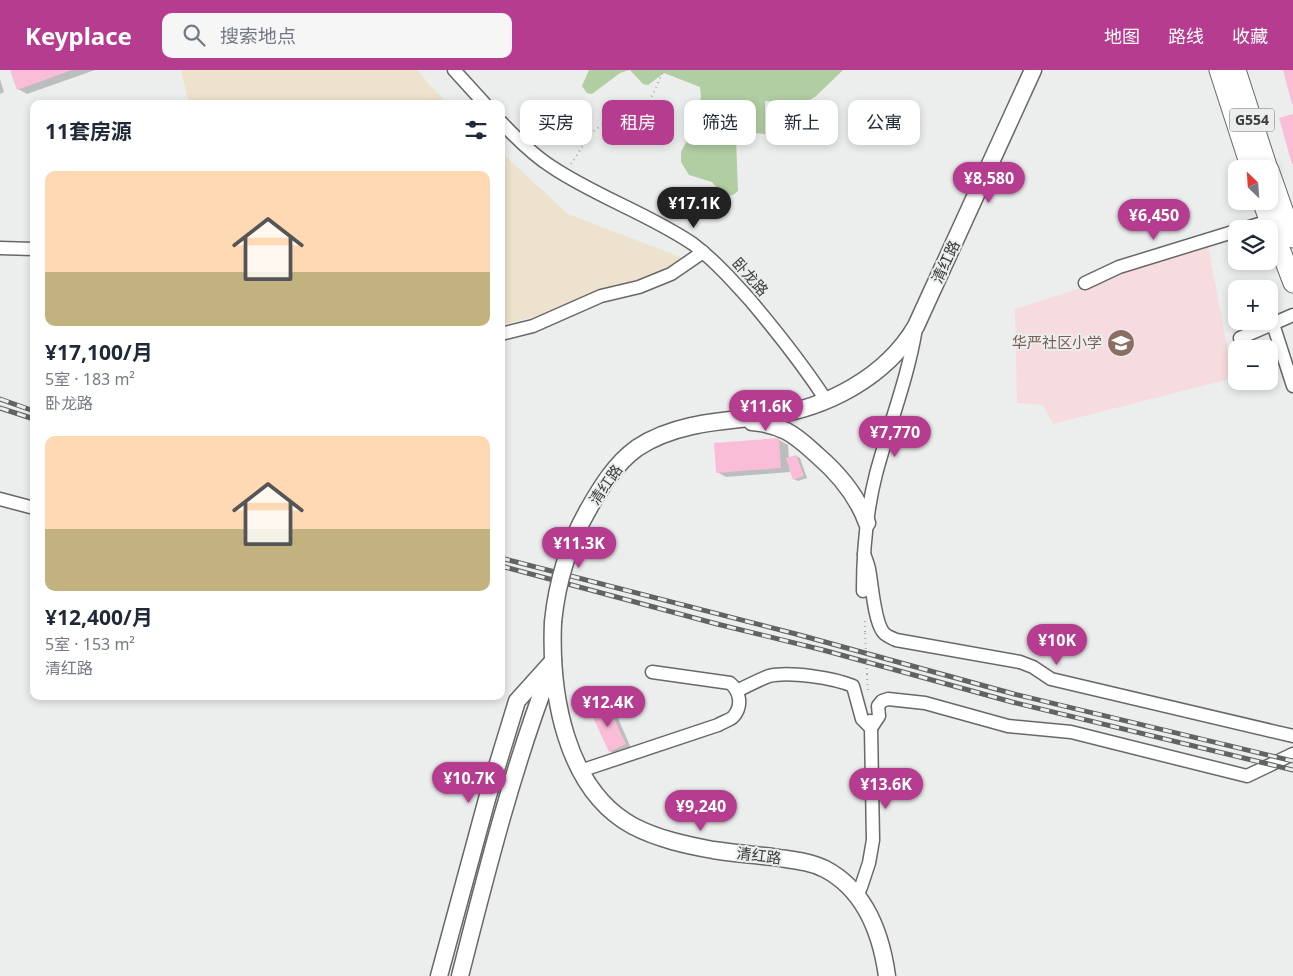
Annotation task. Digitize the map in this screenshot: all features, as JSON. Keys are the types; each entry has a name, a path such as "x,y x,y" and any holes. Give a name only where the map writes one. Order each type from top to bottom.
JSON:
{"highway":[{"name":"G554","path":"1219,70 1248,160"},
{"name":"G554","path":"1236,70 1265,160"},
{"name":"G554","path":"1278,197 1293,238"},
{"path":"1278,244 1293,283"}],"main road":[{"name":"清红路","path":"887,976 878,935 867,910 851,889 835,875 809,863 692,846 663,838 625,821 605,806 580,771 564,728 553,662 553,622 557,595 562,570 573,540 588,510 615,469 638,448 661,436 678,430 704,424 789,413 826,400 862,382 884,366 902,348 916,326 1033,70"},
{"path":"728,421 766,424 784,430 798,438 846,484 859,503 867,523"},
{"path":"439,976 487,799 517,701 553,662"},
{"path":"460,976 518,761 553,662"}],"street":[{"path":"454,70 481,100"},
{"name":"卧龙路","path":"505,126 534,154 563,174 661,225 703,252 721,268 759,311 826,400"},
{"path":"1085,284 1119,267 1228,233"},
{"path":"0,248 30,249"},
{"path":"505,333 532,326 601,296 639,287 671,274 703,252"},
{"path":"1278,321 1293,315"},
{"path":"863,591 867,523 876,475 907,374 916,326"},
{"path":"1240,338 1258,330"},
{"path":"1274,330 1293,386"},
{"path":"0,499 30,507"},
{"path":"864,554 880,626 886,635 896,640 1020,662 1051,679 1293,736"},
{"path":"580,771 718,725 733,718 738,709 739,703 736,687 730,683 652,672"},
{"path":"737,691 756,681 778,675 797,675 842,681 853,686 862,719 870,722"},
{"path":"870,722 879,716 878,706 888,698 925,703 1008,726 1071,732 1247,776 1293,754"},
{"path":"857,896 869,863 873,840 870,722"}],"path":[{"path":"563,174 588,137 598,127 610,121 629,118 644,108 650,100 664,70"},
{"path":"866,633 867,674"}],"shaded area":[{"path":"181,70 418,70 430,86 445,100 188,100"},
{"path":"505,156 568,214 688,260 659,285 505,324"},
{"name":"华严社区小学","path":"1208,246 1228,352 1228,379 1053,424 1043,405 1017,403 1015,309 1093,284 1119,272"}],"green space":[{"path":"589,70 629,70 620,73 592,94 587,93 582,86"},
{"path":"630,70 843,70 810,100 766,100 765,134 756,133 756,100 700,100 700,87 664,73 648,85 643,84"},
{"path":"685,145 736,145 738,191 733,195 724,196 712,182 689,175 681,162 681,152"}],"building":[{"path":"10,70 72,70 17,90"},
{"path":"1283,70 1293,70 1293,104 1292,104"},
{"path":"1293,114 1293,164 1292,164 1279,118"},
{"path":"779,438 781,468 716,473 714,443"},
{"path":"796,455 804,476 793,480 786,458"},
{"path":"607,704 626,744 609,752 590,711"}],"railway":[{"path":"0,399 30,410"},
{"path":"0,408 30,418"},
{"path":"505,559 796,634 1014,694 1293,761"},
{"path":"505,567 717,624 823,650 1012,702 1293,770"}],"place":[{"name":"华严社区小学","path":"1121,343"}]}
